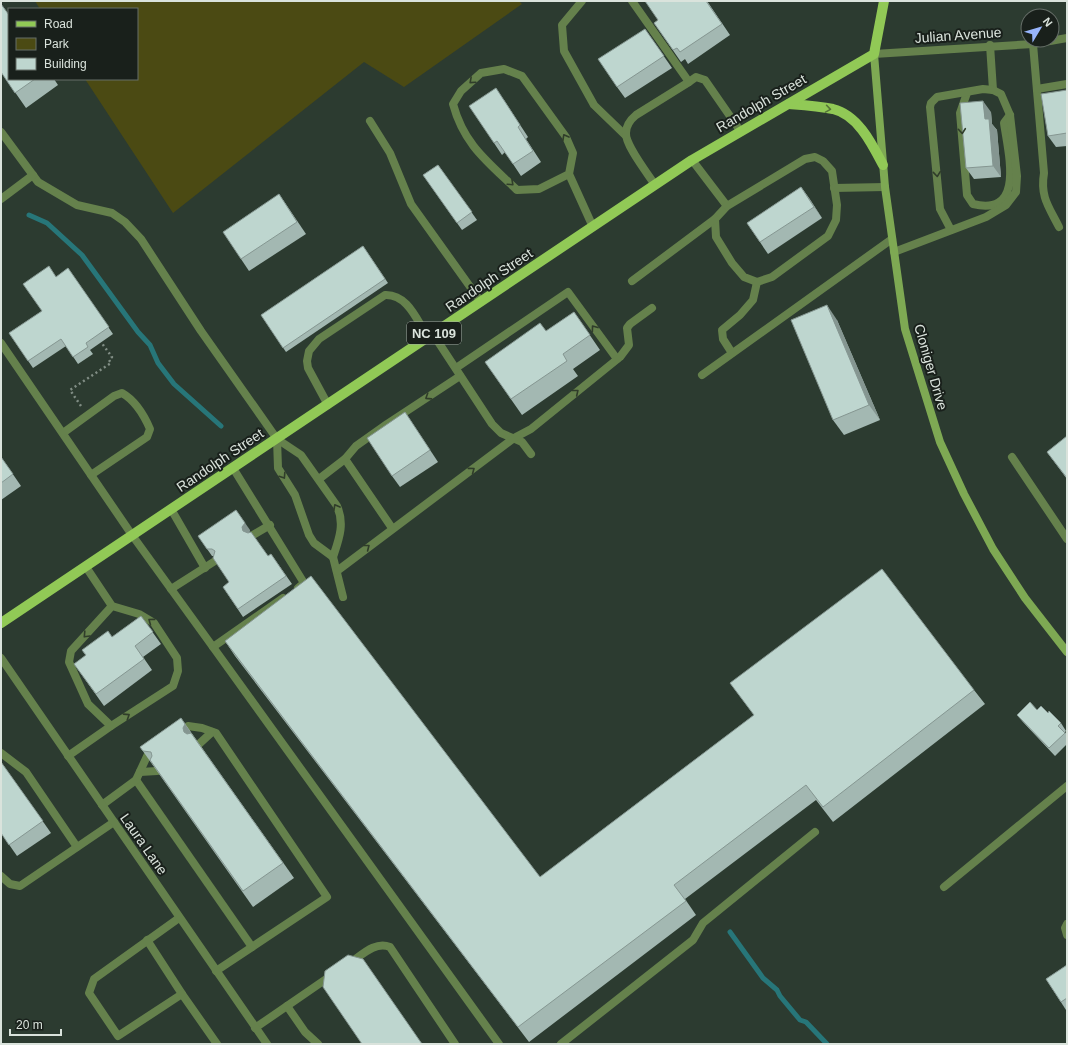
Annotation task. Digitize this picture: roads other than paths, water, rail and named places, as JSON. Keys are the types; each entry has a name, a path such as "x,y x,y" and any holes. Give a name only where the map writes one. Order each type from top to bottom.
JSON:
{"main road":[{"path":"874,54 884,1"},
{"name":"Randolph Street","path":"1,623 692,160 874,54"},
{"name":"Cloniger Drive","path":"874,54 884,188 905,329 940,442 964,494 993,549 1025,598 1066,648"},
{"path":"789,104 833,109 846,115 870,141 883,165"}],"street":[{"path":"582,1 562,25 564,51 594,105 626,135 629,143 655,185"},
{"path":"632,1 689,82"},
{"name":"Julian Avenue","path":"874,54 990,45 1020,44"},
{"path":"990,45 994,90"},
{"path":"1033,48 1044,173 1042,187 1046,202 1059,227"},
{"path":"570,174 539,189 517,190 476,151 458,123 453,104 461,91 481,73 504,69 522,76 566,137 573,153 570,174 592,227"},
{"path":"626,135 630,120 636,115 696,77 704,80 741,132"},
{"path":"1037,89 1067,84"},
{"path":"894,252 952,230 986,217 1006,205 1016,192 1017,176 1010,115 1001,94 994,90 983,89 937,97 931,103 930,107 940,209 952,230"},
{"path":"967,93 960,113 967,195 973,204 981,206 995,204 1005,197 1009,189 1010,166 1004,123 1010,115"},
{"path":"370,121 390,153 411,204 481,302"},
{"path":"1,132 38,182 76,205 112,213 125,222 141,239 201,331 277,439 301,455 320,479 341,515 340,536 332,557"},
{"path":"632,281 715,219 727,206 805,159 815,157 823,161 832,171 837,205 836,220 828,236 772,277 757,282 744,277 732,263 716,237 715,219"},
{"path":"692,160 727,206"},
{"path":"1,199 33,175"},
{"path":"834,188 884,188"},
{"path":"702,375 892,239"},
{"path":"732,354 723,339 722,330 740,315 753,300 757,282"},
{"path":"456,368 568,292 617,359"},
{"path":"328,404 308,368 307,361 309,351 319,339 385,295 392,294 400,298 407,305 456,368 492,424 501,433 522,442 531,454"},
{"path":"336,571 514,438 531,429 617,359 629,345 627,328 630,324 652,308"},
{"path":"1,343 132,535 499,1044"},
{"path":"320,479 345,459 356,446 460,376"},
{"path":"63,433 114,396 122,393 131,398 144,416 150,429 147,437 91,475"},
{"path":"277,439 278,468 295,495 309,534 314,543 332,557 343,597"},
{"path":"1012,457 1067,539"},
{"path":"345,459 392,528"},
{"path":"213,647 304,583 270,525 233,468"},
{"path":"171,509 205,568"},
{"path":"253,535 270,525"},
{"path":"171,589 215,561"},
{"path":"68,756 173,686 178,671 177,658 154,623 139,614 112,606 86,567"},
{"path":"111,726 88,704 68,662 70,651 112,606"},
{"name":"Laura Lane","path":"1,658 267,1044"},
{"path":"175,735 188,726 202,728 216,733 327,897 216,971"},
{"path":"199,744 212,732"},
{"path":"102,805 136,780 149,752 162,743"},
{"path":"1,753 26,772 77,847"},
{"path":"140,772 157,771"},
{"path":"136,780 252,947"},
{"path":"944,887 1067,786"},
{"path":"1,876 10,884 20,886 114,822"},
{"path":"561,1044 693,940 703,923 815,832"},
{"path":"179,918 94,979 89,993 118,1036 182,994"},
{"path":"1067,924 1065,928 1067,935"},
{"path":"148,940 182,994 217,1044"},
{"path":"255,1028 376,946 385,945 390,947 455,1044"},
{"path":"287,1006 305,1032 318,1044"}],"waterway":[{"path":"29,215 47,223 82,255 138,332 150,345 158,363 174,384 221,426"},
{"path":"730,932 763,978 777,990 780,996 800,1020 806,1022 827,1044"}]}
